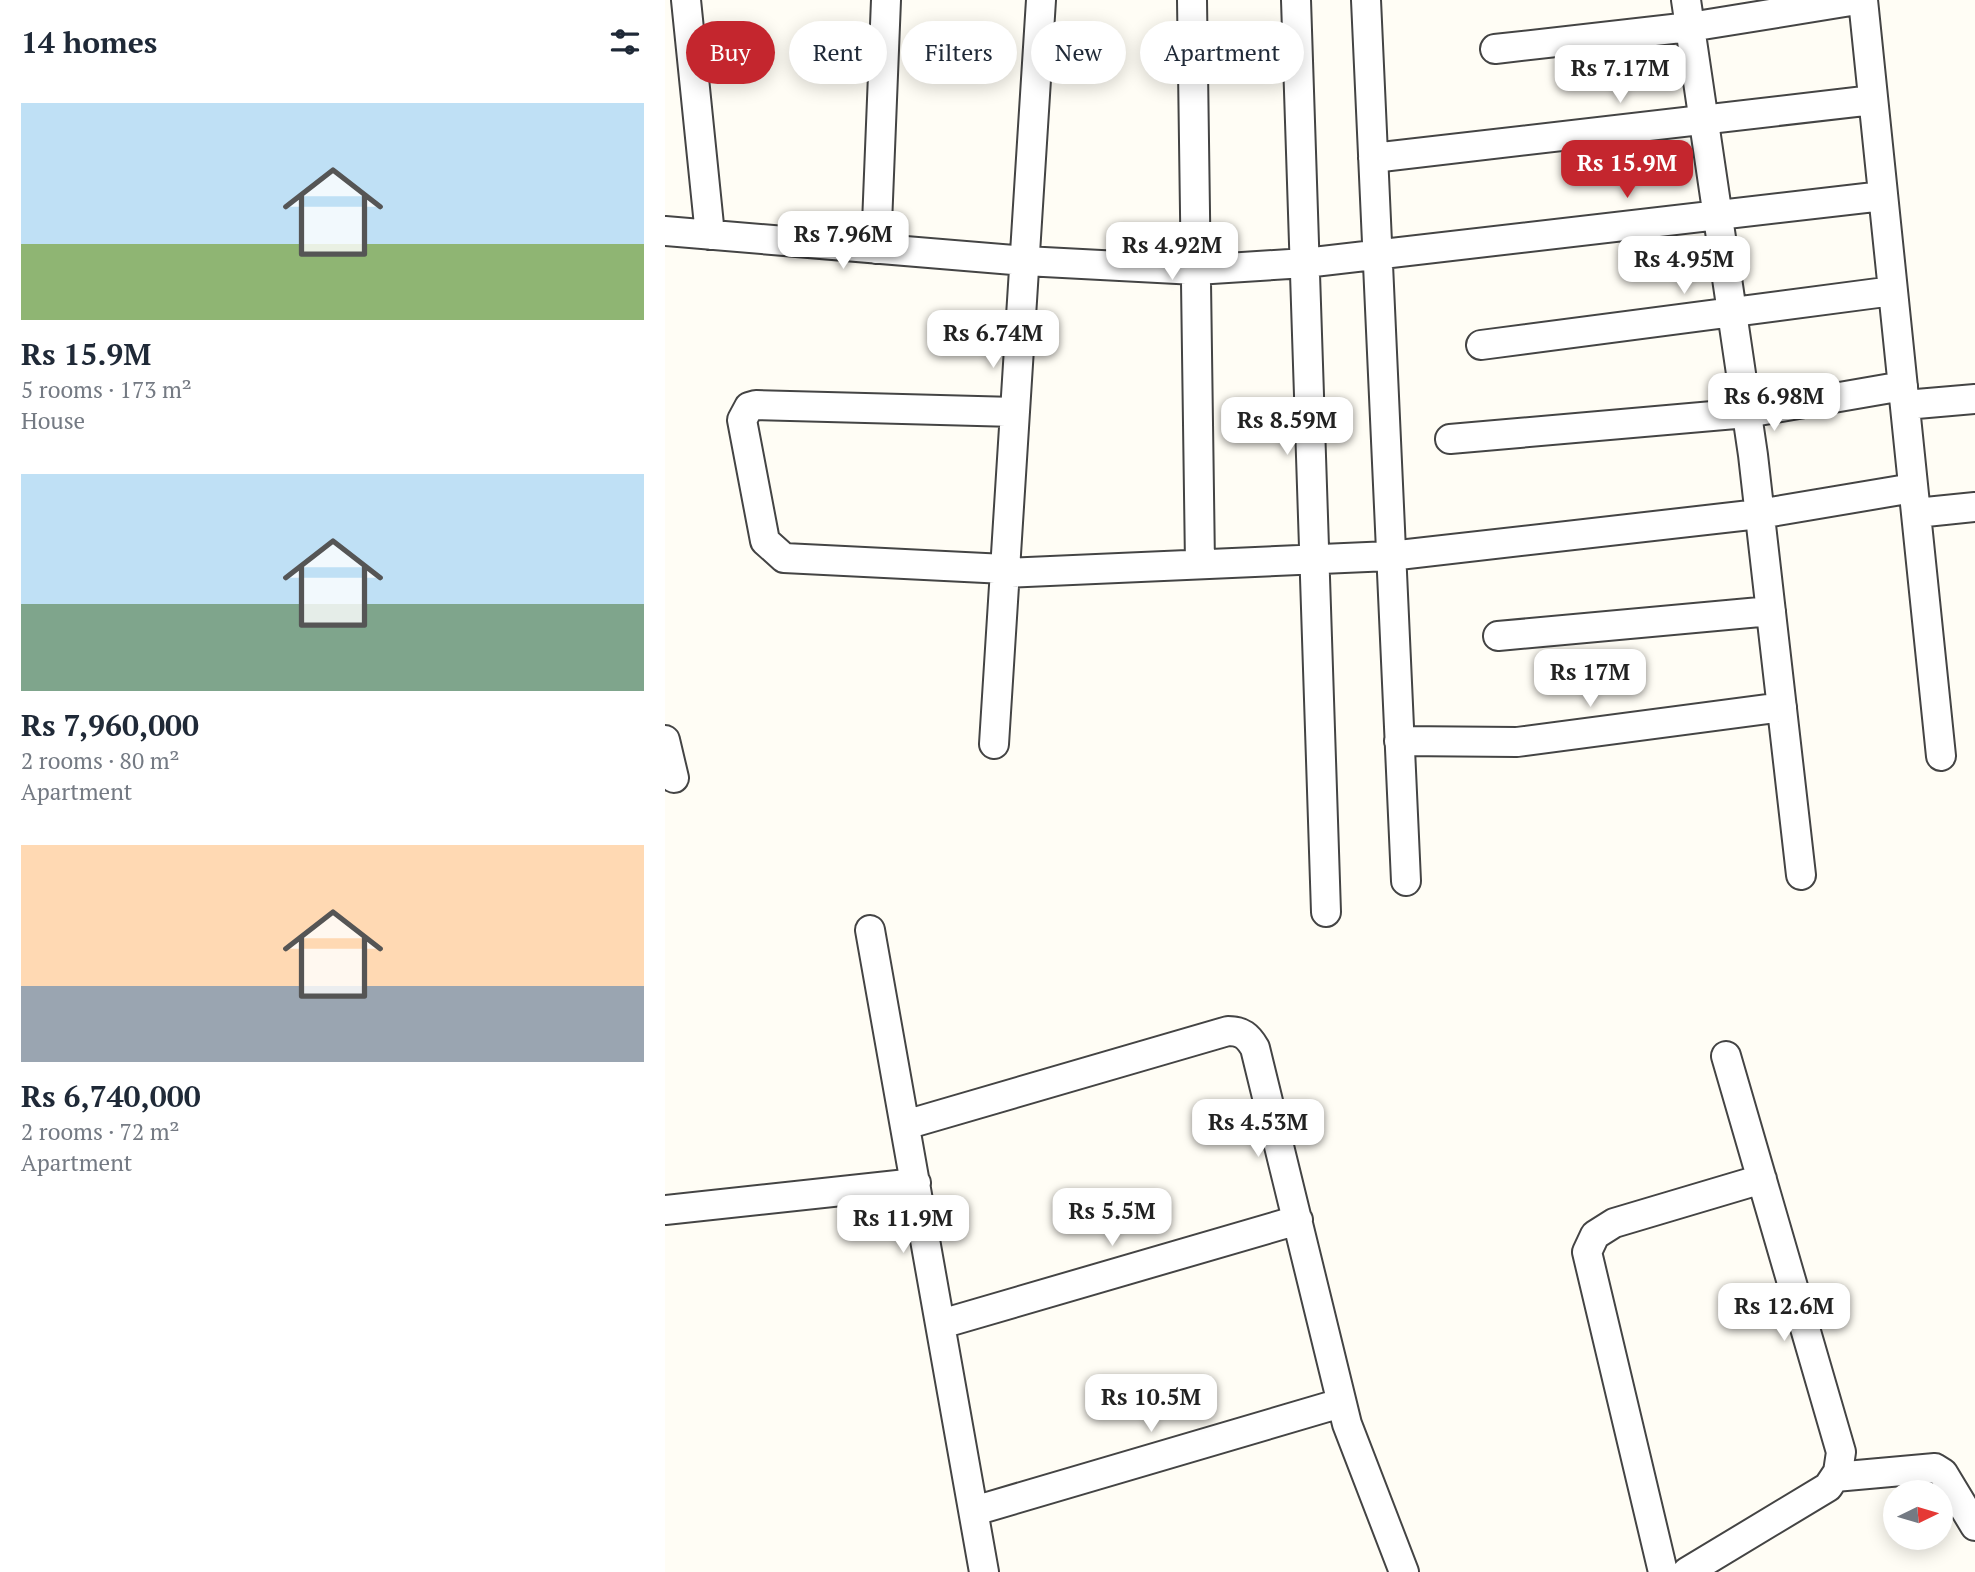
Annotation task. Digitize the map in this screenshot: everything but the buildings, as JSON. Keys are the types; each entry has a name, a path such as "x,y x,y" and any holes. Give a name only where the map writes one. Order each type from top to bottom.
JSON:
{"street":[{"path":"686,0 710,235"},
{"path":"876,249 886,0"},
{"path":"993,744 1041,0"},
{"path":"1192,0 1200,564"},
{"path":"1296,0 1327,912"},
{"path":"1366,0 1406,881"},
{"path":"1495,49 1688,13 1857,0"},
{"path":"1863,0 1941,756"},
{"path":"1688,13 1747,413 1801,875"},
{"path":"1373,158 1873,100"},
{"path":"665,231 1025,261 1196,270 1305,263 1883,196"},
{"path":"1481,345 1893,291"},
{"path":"1450,439 1747,413 1904,395 1975,399"},
{"path":"1015,412 756,405 749,407 742,420 765,541 785,558 1005,571 1390,556 1759,514 1914,500 1975,507"},
{"path":"1498,636 1771,611"},
{"path":"1399,740 1540,740 1782,707"},
{"path":"665,740 674,778"},
{"path":"870,930 984,1572"},
{"path":"905,1125 1228,1031 1239,1031 1249,1037 1255,1048 1341,1403 1403,1572"},
{"path":"1687,1572 1828,1487 1835,1476 1841,1452 1726,1056"},
{"path":"1663,1572 1587,1252 1595,1235 1614,1223 1762,1180"},
{"path":"665,1210 915,1183"},
{"path":"941,1324 1298,1220"},
{"path":"974,1511 1341,1403"},
{"path":"1835,1476 1935,1468 1944,1473 1975,1526"}]}
